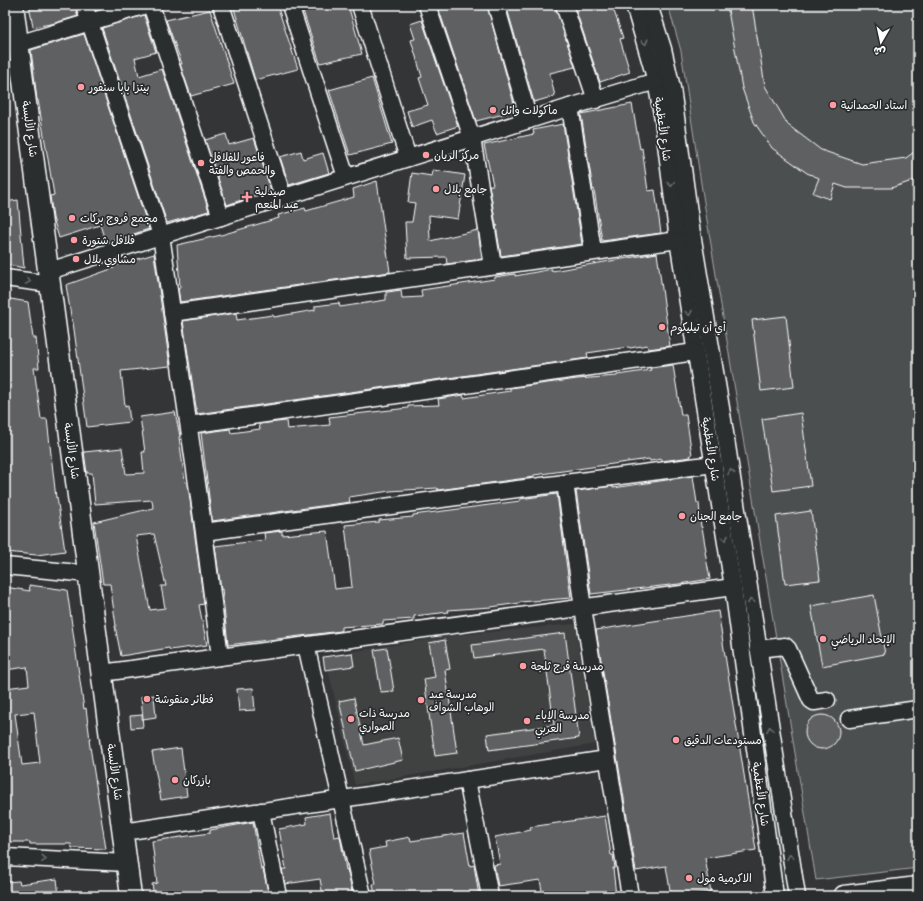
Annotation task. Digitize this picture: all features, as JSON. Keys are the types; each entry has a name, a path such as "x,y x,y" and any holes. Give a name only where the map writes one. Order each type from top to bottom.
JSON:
{"main road":[{"name":"شارع الألبسة","path":"13,5 131,896"},
{"path":"844,896 918,887"}],"street":[{"path":"84,5 161,236 204,532 220,657"},
{"path":"18,44 146,5"},
{"path":"151,5 221,217"},
{"path":"220,5 283,197"},
{"path":"290,5 346,177"},
{"path":"360,5 408,158"},
{"path":"427,5 472,138 493,266"},
{"path":"496,5 529,120"},
{"path":"564,5 596,100"},
{"name":"شارع الأعظمية","path":"634,5 656,81 663,120 678,240 733,588 774,896"},
{"path":"649,5 663,49 672,88 691,227 723,420 797,896"},
{"path":"5,278 49,278 161,236 656,81"},
{"path":"570,107 593,251"},
{"path":"172,313 593,251 678,240"},
{"path":"188,425 695,352"},
{"path":"204,532 714,464"},
{"path":"566,483 583,608 630,896"},
{"path":"5,566 89,574"},
{"path":"102,673 733,588"},
{"path":"306,645 363,896"},
{"path":"758,649 785,646 788,648 811,700 814,702 827,700"},
{"path":"849,719 918,709"},
{"path":"123,832 341,800 608,758"},
{"path":"467,780 490,896"},
{"path":"261,811 278,896"},
{"path":"5,857 127,863"}],"shaded area":[{"path":"668,5 918,5 918,868 816,880 702,190 681,51"},
{"path":"575,624 595,744 355,785 325,656 449,636"}],"building":[{"path":"29,5 75,5 78,16 51,24 33,27"},
{"path":"233,5 277,5 298,69 255,80"},
{"path":"301,5 348,5 362,54 320,63"},
{"path":"458,5 487,5 516,111 476,121 439,10"},
{"path":"506,5 555,5 575,67 550,73 555,96 534,102"},
{"path":"574,5 612,5 623,38 620,39 630,72 600,82"},
{"path":"727,5 752,5 765,86 788,125 821,150 862,164 906,158 918,149 918,179 891,188 847,188 835,184 830,199 813,193 819,178 807,173 772,148 754,122 742,88"},
{"path":"210,10 234,84 191,96 180,64 182,64 166,20"},
{"path":"144,15 156,52 135,58 139,76 162,69 209,211 167,223 102,28"},
{"path":"422,20 458,126 437,133 432,120 412,127 407,111 428,105 419,78 422,77 411,40 415,39 410,24"},
{"path":"84,34 149,229 106,243 100,225 59,238 53,218 50,196 54,195 37,100 31,50"},
{"path":"372,78 392,144 350,155 329,90"},
{"path":"632,104 640,149 642,148 648,191 655,190 661,233 602,241 581,114"},
{"path":"563,124 582,244 501,256 496,226 498,226 496,225 489,185 493,185 484,145 534,134 533,130"},
{"path":"226,134 229,145 254,138 271,190 227,205 205,140"},
{"path":"301,151 303,159 323,153 329,173 289,185 280,157"},
{"path":"433,170 465,175 458,219 429,215 430,241 478,230 482,259 447,264 446,257 407,258 405,222 412,222 415,203 408,202 412,173 432,176"},
{"path":"377,181 390,272 180,302 178,288 180,288 177,245 221,235 279,218 278,215 305,208 306,211 354,197 353,189"},
{"path":"18,200 24,268 5,264 5,202"},
{"path":"657,253 670,346 648,349 647,345 587,353 588,358 197,414 183,321 236,313 237,320 273,315 274,317 315,310 315,306 339,303 340,307 386,300 386,292 401,290 402,298 422,297 421,290 495,279 495,277 515,274 515,276 552,269 552,271"},
{"path":"154,254 170,366 121,371 125,406 128,405 130,422 87,427 73,322 66,285 114,268 114,266"},
{"path":"5,298 28,302 33,338 36,338 39,368 34,368 41,419 47,419 56,498 57,497 65,551 37,555 5,552"},
{"path":"786,316 794,387 761,391 752,320"},
{"path":"673,365 681,415 686,415 692,455 690,455 691,457 662,461 662,459 650,461 649,459 438,490 437,488 390,491 349,497 350,502 212,521 201,433 230,429 231,433 260,429 259,424 286,421 287,429 330,425 329,417 408,408 408,406 439,405 438,399 463,395 464,398 510,391 510,388 577,379 617,376 651,370 650,368"},
{"path":"175,412 180,436 185,482 189,492 204,604 199,605 207,645 170,650 169,648 121,656 115,626 110,584 103,584 94,522 153,508 152,500 95,504 92,473 87,473 84,452 122,448 126,474 144,473 142,452 145,452 140,417","holes":["154,534 166,586 161,586 165,608 150,610 136,536"]},
{"path":"801,413 811,486 773,491 762,419"},
{"path":"693,476 697,503 699,503 701,527 710,579 591,594 576,491 613,486 613,488"},
{"path":"557,494 571,598 448,610 449,612 414,616 414,619 383,621 383,624 341,627 341,631 228,645 222,589 221,590 215,546 265,540 264,533 282,531 282,535 327,531 335,589 352,587 345,525 379,522 379,520 413,517 413,515 520,501 520,499"},
{"path":"811,511 820,580 785,584 776,516"},
{"path":"29,585 67,590 84,709 86,708 89,740 106,849 72,848 71,844 30,844 30,842 5,842 5,688 29,685 27,667 5,670 5,587 30,591","holes":["34,712 40,763 22,765 15,714"]},
{"path":"874,595 885,654 822,666 811,606"},
{"name":"مستودعات الدقيق","path":"718,611 756,850 705,858 711,892 671,896 666,866 636,871 596,630"},
{"path":"565,633 579,738 489,750 487,734 554,725 544,649 474,658 472,645"},
{"path":"445,640 450,669 445,670 457,753 435,756 424,679 435,677 429,643"},
{"path":"387,648 394,691 381,692 374,650"},
{"path":"352,653 354,666 325,670 323,657"},
{"path":"253,688 255,710 239,711 237,689"},
{"path":"154,695 156,717 143,719 141,697"},
{"name":"مدرسة ذات الصواري","path":"354,698 364,745 398,738 403,760 355,771 339,701"},
{"path":"142,715 143,727 131,728 130,716"},
{"path":"819,715 825,715 829,716 836,722 839,732 838,739 832,746 825,749 819,749 815,748 808,742 805,735 805,729 806,725 812,718"},
{"path":"181,748 187,796 161,800 152,752"},
{"path":"330,813 334,837 340,836 346,870 347,869 353,896 323,896 320,879 285,884 282,869 286,869 279,829 307,824 306,817"},
{"path":"605,816 611,855 613,855 615,868 613,868 616,896 543,896 540,880 498,886 494,865 500,864 495,837 531,830 530,827"},
{"path":"253,822 261,869 263,869 268,892 242,896 154,896 152,884 157,883 152,841 210,833 210,830"},
{"path":"464,833 470,866 474,865 479,896 375,896 373,884 376,884 369,850 386,847 385,842 410,837 411,841"},
{"path":"57,879 59,896 5,896 5,882 19,881 20,884"}],"place":[{"name":"بيتزا بابا سنفور","path":"81,87"},
{"name":"استاد الحمدانية","path":"833,105"},
{"name":"مأكولات وائل","path":"493,110"},
{"name":"مركز الريان","path":"426,155"},
{"name":"فاعور للفلافل والحمص والفتة","path":"201,163"},
{"name":"جامع بلال","path":"436,189"},
{"name":"صيدلية عبد المنعم","path":"247,197"},
{"name":"مجمع فروج بركات","path":"72,218"},
{"name":"فلافل شتورة","path":"74,240"},
{"name":"مشاوي بلال","path":"76,259"},
{"name":"أي أن تيليكوم","path":"662,327"},
{"name":"جامع الجنان","path":"682,516"},
{"name":"الإتحاد الرياضي","path":"823,639"},
{"name":"مدرسة فرج ثلجة","path":"523,666"},
{"name":"فطائر منقوشة","path":"147,699"},
{"name":"مدرسة عبد الوهاب الشواف","path":"421,700"},
{"name":"مدرسة ذات الصواري","path":"351,719"},
{"name":"مدرسة الإباء العربي","path":"527,721"},
{"name":"مستودعات الدقيق","path":"676,740"},
{"name":"بازركان","path":"175,780"},
{"name":"الاكرمية مول","path":"689,878"}]}
